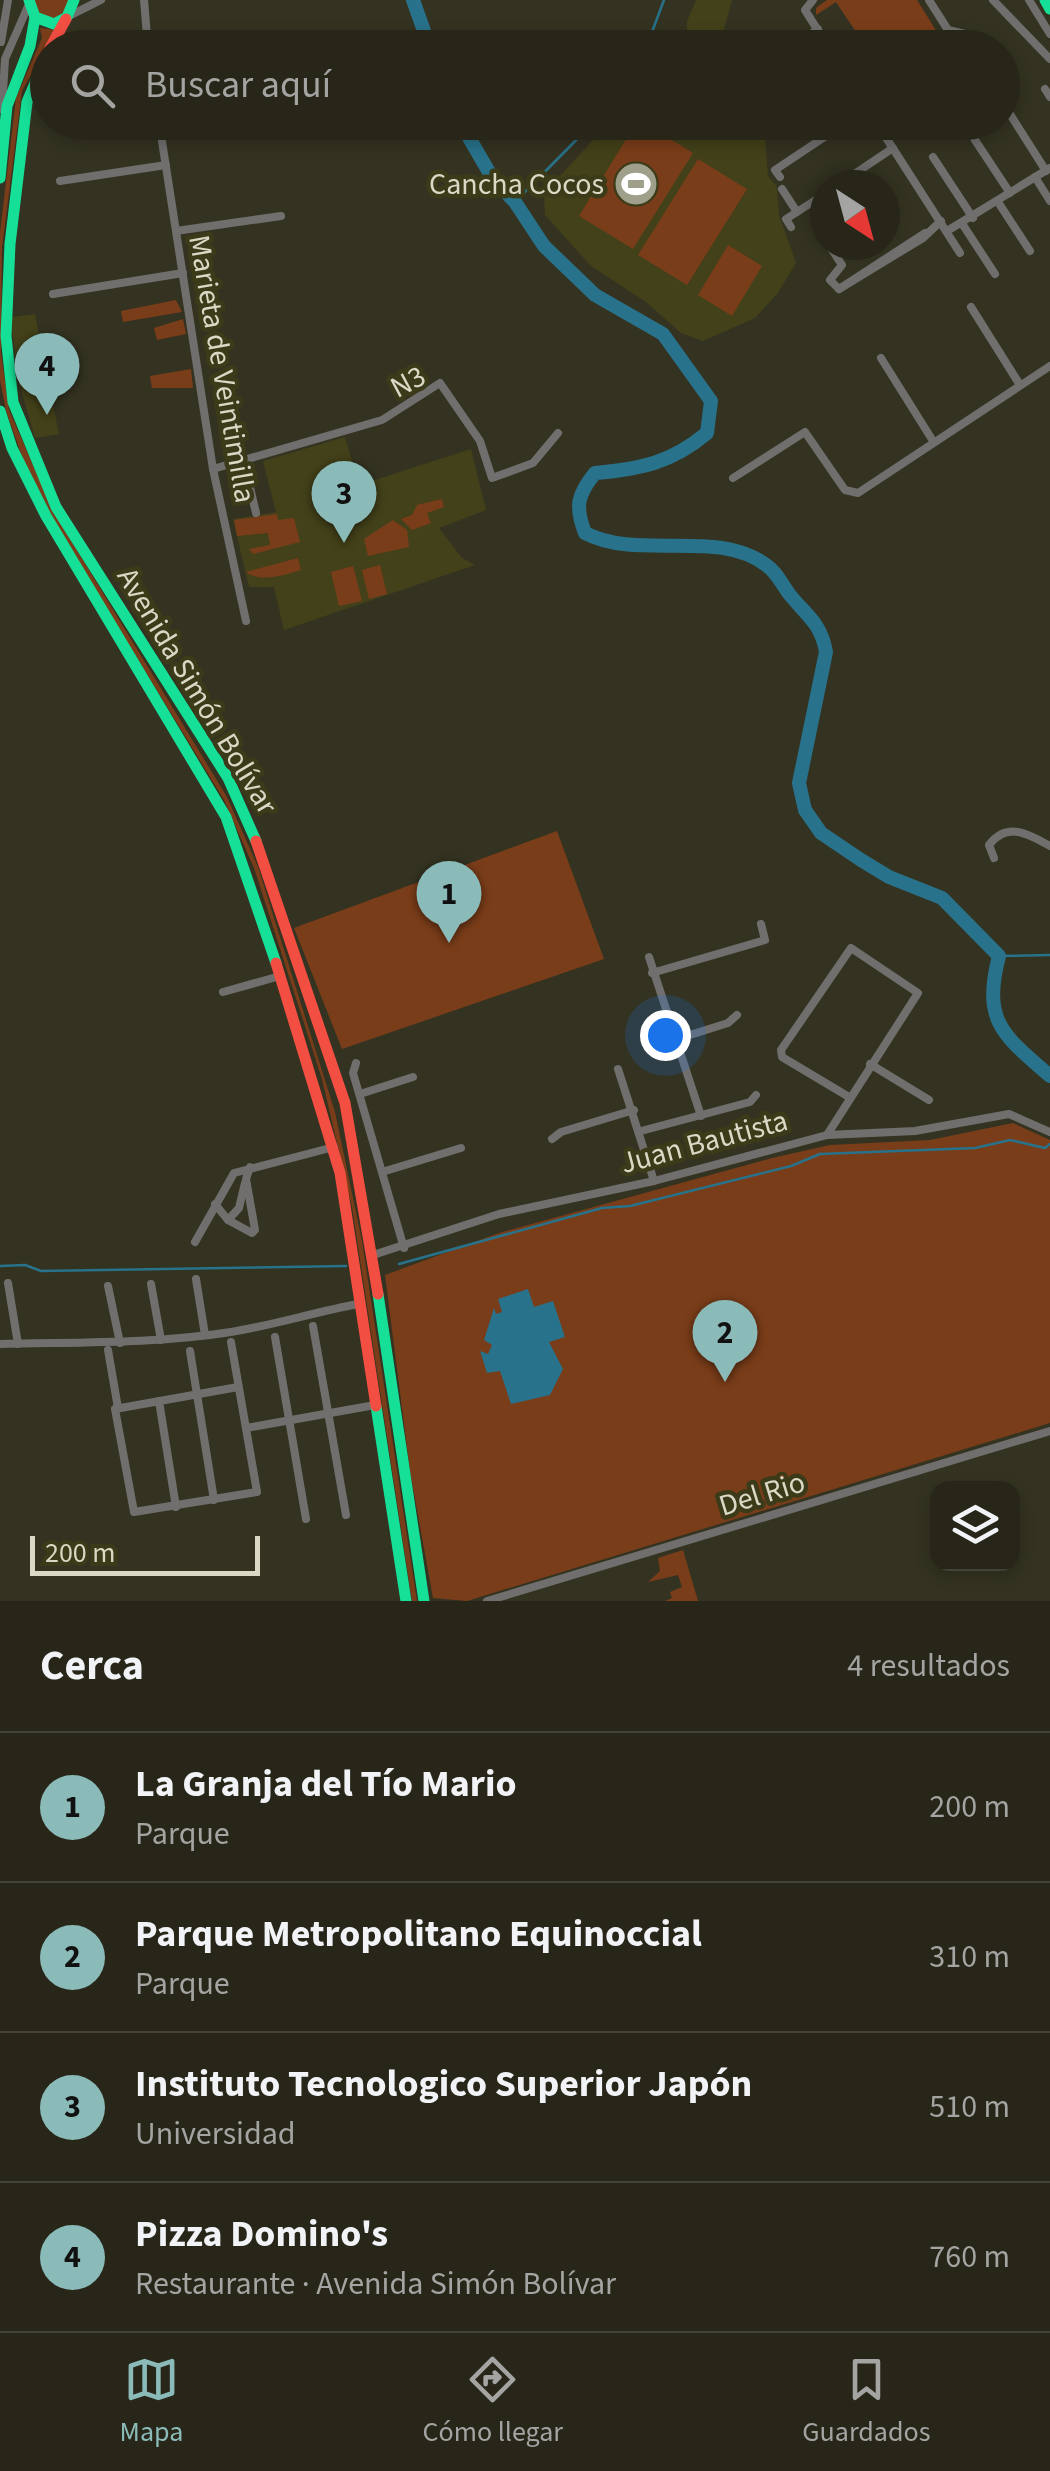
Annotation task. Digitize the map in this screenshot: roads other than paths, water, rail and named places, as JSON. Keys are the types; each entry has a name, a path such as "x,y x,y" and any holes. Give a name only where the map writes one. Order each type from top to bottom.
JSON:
{"main road":[{"name":"Avenida Simón Bolívar","path":"60,30 74,0"},
{"path":"1045,0 1050,9"},
{"path":"29,2 35,16 34,30"},
{"path":"35,16 49,24 66,18"},
{"path":"0,178 8,100 18,71 30,53"},
{"name":"Avenida Simón Bolívar","path":"30,95 10,244 6,336 13,402 56,507 245,808 339,1084 372,1255 424,1601"},
{"name":"Avenida Simón Bolívar","path":"0,411 12,448 46,516 226,817 334,1147 406,1601"}],"street":[{"path":"8,0 0,42 12,42"},
{"path":"66,18 101,0"},
{"path":"144,0 147,30"},
{"path":"812,0 805,10 818,30"},
{"path":"928,0 948,30"},
{"path":"993,0 1050,59"},
{"path":"1029,0 1050,34"},
{"path":"2,152 2,88 12,42 29,2"},
{"path":"947,231 1048,170 1020,129"},
{"name":"Marieta de Veintimilla","path":"161,140 212,470 246,621"},
{"path":"780,177 775,170 820,140"},
{"path":"888,140 960,253"},
{"path":"975,140 1010,193"},
{"path":"861,170 894,148"},
{"path":"933,157 973,218"},
{"path":"60,181 166,164"},
{"path":"1035,178 1050,201"},
{"path":"782,189 797,212"},
{"path":"998,202 1030,251"},
{"path":"791,228 786,219 810,204"},
{"path":"176,231 281,216"},
{"path":"900,249 941,222"},
{"path":"963,224 995,274"},
{"path":"839,260 842,264 830,280 839,289 884,260"},
{"path":"53,294 184,273"},
{"path":"971,307 1020,385"},
{"path":"881,358 932,441"},
{"path":"734,478 805,432 846,490 855,494 1050,366"},
{"name":"N3","path":"212,470 382,420 440,383 480,441 492,478 533,463 558,434"},
{"path":"244,462 256,513"},
{"path":"994,858 989,844 1007,831 1022,832 1050,846"},
{"path":"652,973 765,940 761,924"},
{"path":"827,1135 918,992 850,948 781,1050 782,1057 850,1096"},
{"path":"650,957 701,1116"},
{"path":"223,992 280,976"},
{"path":"674,1040 728,1024 737,1015"},
{"path":"356,1062 353,1073 404,1248"},
{"path":"870,1064 929,1100"},
{"path":"618,1069 654,1181"},
{"path":"360,1094 413,1078"},
{"path":"641,1131 750,1102 756,1095"},
{"path":"552,1139 561,1132 634,1110"},
{"name":"Juan Bautista","path":"372,1255 404,1248 500,1214 654,1181 827,1135 915,1131 1009,1114 1050,1132"},
{"path":"195,1242 234,1174 334,1147"},
{"path":"382,1172 461,1148"},
{"path":"228,1220 239,1208 250,1168"},
{"path":"214,1204 228,1220 248,1233 255,1230 246,1179"},
{"path":"196,1279 205,1335"},
{"path":"8,1284 18,1344"},
{"path":"151,1284 161,1340"},
{"path":"108,1286 120,1343"},
{"path":"0,1344 161,1340 272,1325 358,1304"},
{"path":"313,1326 346,1515"},
{"path":"275,1336 306,1519"},
{"path":"231,1342 257,1492 136,1513 114,1412 118,1408 238,1387"},
{"path":"108,1350 118,1408"},
{"path":"190,1351 214,1500"},
{"path":"159,1401 176,1507"},
{"path":"246,1428 375,1405"},
{"name":"Del Rio","path":"488,1601 516,1597 1050,1432"}],"water":[{"path":"528,1289 534,1307 553,1301 565,1337 549,1342 563,1369 550,1395 511,1404 500,1371 487,1373 480,1351 488,1354 492,1345 484,1340 494,1308 496,1314 502,1312 498,1299"}],"waterway":[{"path":"413,0 424,30"},
{"path":"653,30 664,0"},
{"path":"470,140 493,179 515,202 544,246 595,295 663,334 711,401 707,433 681,451 641,466 595,473 580,502 585,533 629,545 725,548 747,554 773,571 817,627 826,652 799,783 805,810 821,833 861,860 889,877 942,898 999,956 993,997 1000,1025 1050,1076"},
{"path":"515,202 576,140"},
{"path":"999,956 1050,955"},
{"path":"399,1264 602,1208 630,1206 791,1166 820,1154 975,1148 1010,1140 1045,1148 1050,1144"},
{"path":"0,1266 25,1265 41,1271 346,1266"}],"place":[{"name":"Cancha Cocos","path":"636,184"},
{"name":"Pizza Domino's","path":"47,415"},
{"name":"Instituto Tecnologico Superior Japón","path":"344,543"},
{"name":"La Granja del Tío Mario","path":"449,943"},
{"name":"Parque Metropolitano Equinoccial","path":"725,1382"}]}
